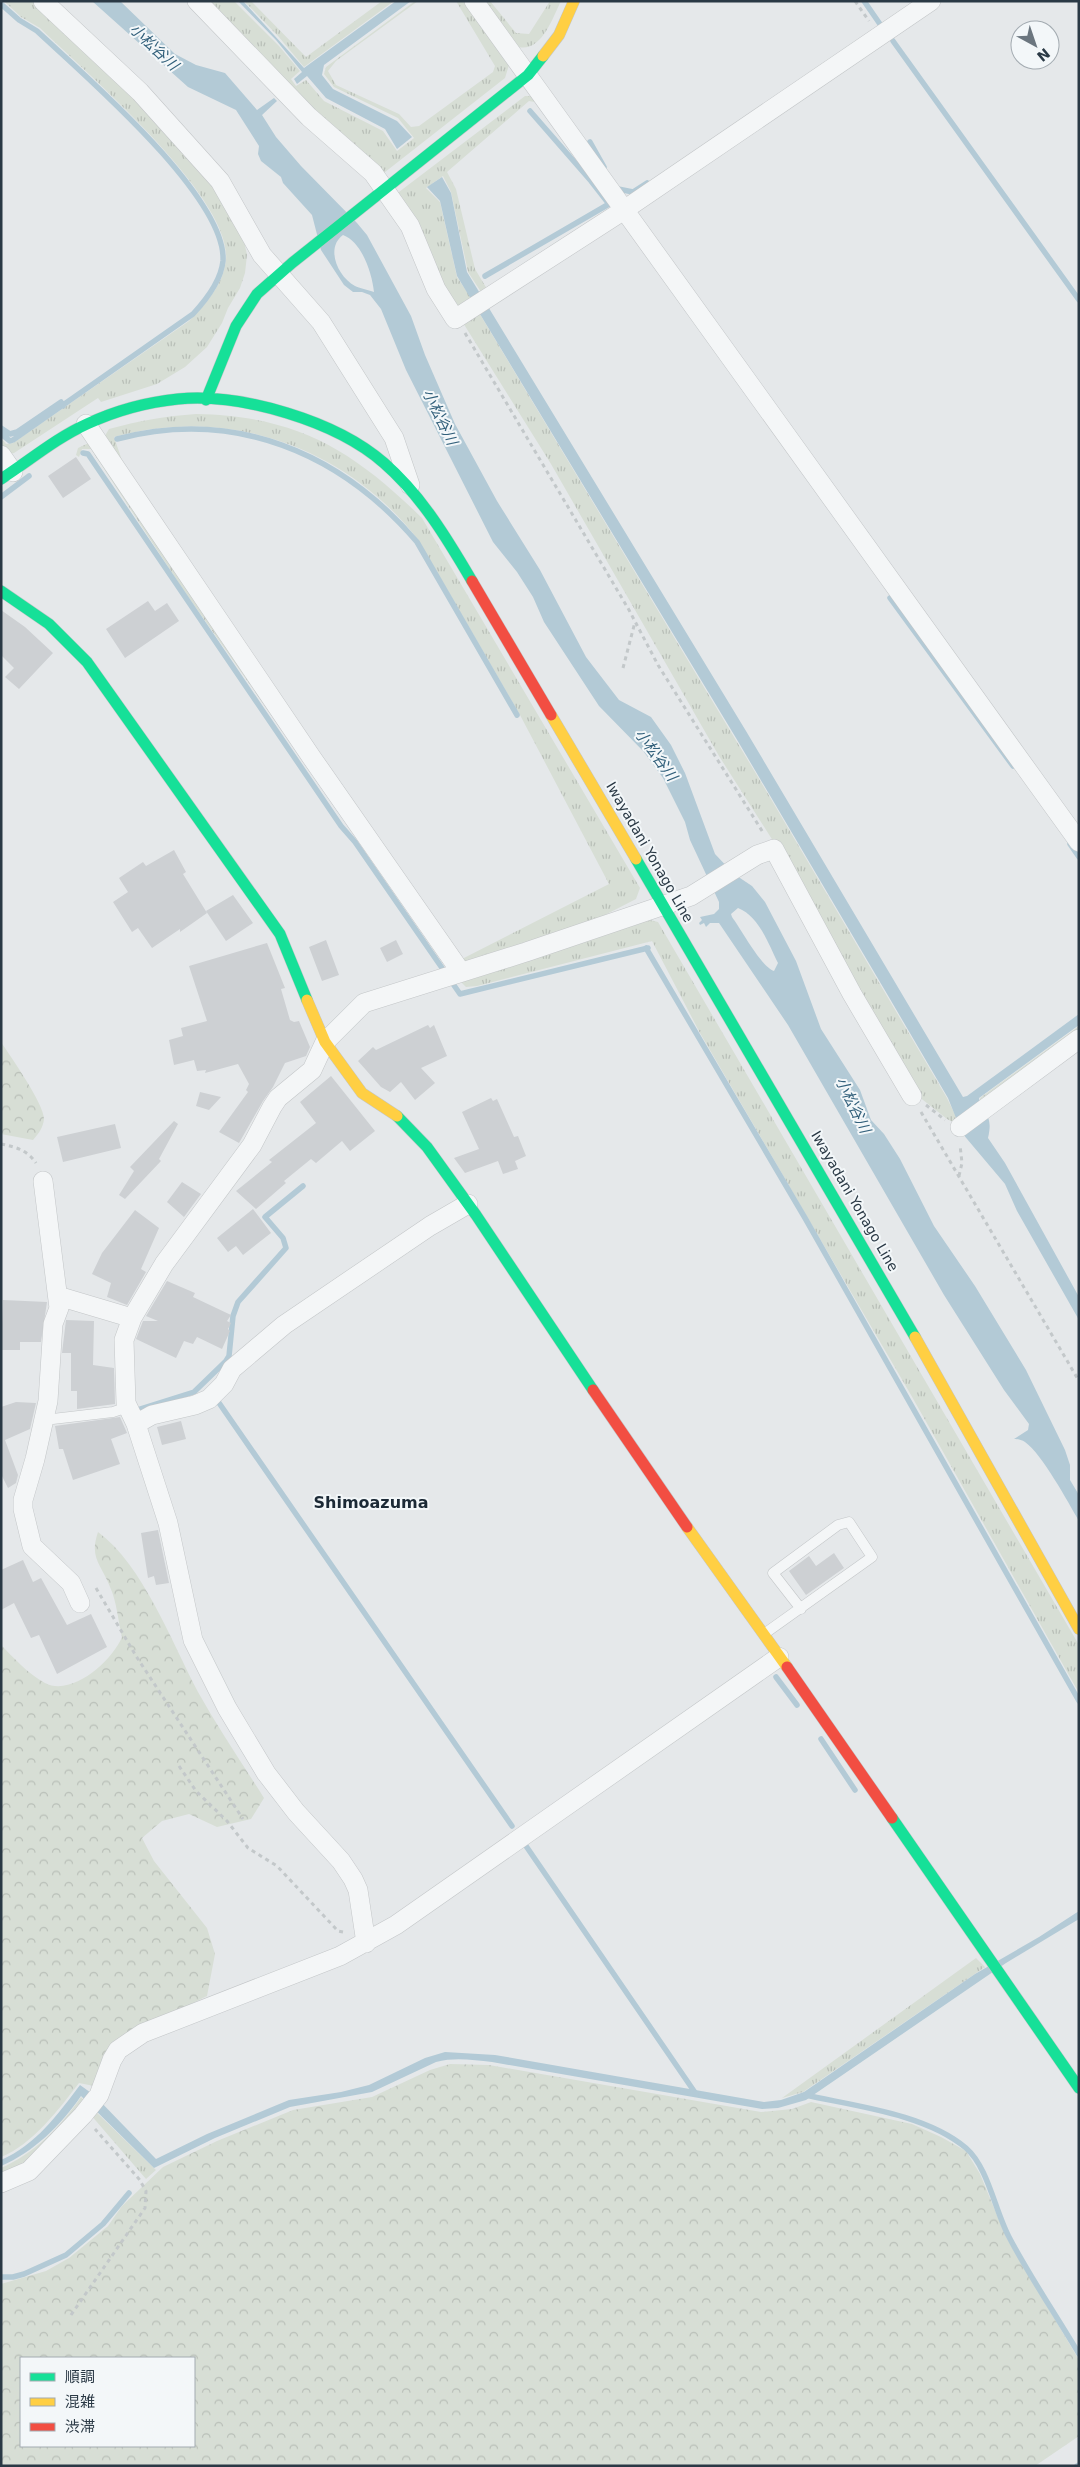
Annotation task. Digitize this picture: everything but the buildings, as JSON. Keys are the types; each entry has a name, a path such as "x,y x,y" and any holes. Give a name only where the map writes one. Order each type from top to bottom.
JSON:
{"street":[{"path":"43,1 140,92 188,143 220,181 262,255 286,268 394,438 413,494"},
{"path":"197,1 309,117 373,173 379,194 410,226 436,289 455,319 624,210 931,1"},
{"path":"474,1 1079,842"},
{"path":"206,400 236,326 257,294 286,268 528,75 559,36 574,1"},
{"name":"Iwayadani Yonago Line","path":"7,476 46,448 86,424 179,399 206,400 262,408 293,416 340,435 373,454 413,494 454,549 664,904 870,1256 1079,1629"},
{"path":"86,424 458,973"},
{"path":"1,455 7,476"},
{"path":"1,591 49,624 87,662 280,934 325,1042 362,1093 398,1116 427,1147 468,1204 662,1493 764,1634 1079,2088"},
{"path":"366,1940 358,1890 353,1878 341,1861 296,1812 266,1773 227,1708 193,1640 168,1524 132,1415 124,1340 132,1318 164,1264 252,1145 278,1098 312,1070 325,1042 364,1003 692,896 766,852 912,1096"},
{"path":"959,1128 1079,1039"},
{"path":"43,1181 59,1308 53,1324 48,1401 36,1459 23,1500 32,1546 71,1583 80,1603"},
{"path":"132,1415 152,1415 195,1405 209,1399 224,1384 232,1369 278,1330 430,1226 468,1204"},
{"path":"58,1296 132,1318"},
{"path":"1,2183 29,2171 91,2106 118,2050 143,2033 340,1956 396,1925 779,1657"}],"lane":[{"path":"44,1420 113,1412 132,1415"},
{"path":"24,1508 17,1515 24,1548"},
{"path":"764,1634 801,1609 872,1557 849,1522 838,1525 774,1573 801,1609"}],"path":[{"path":"455,319 514,413 766,852"},
{"path":"623,668 635,621"},
{"path":"912,1096 959,1128 962,1163 959,1176"},
{"path":"912,1096 1079,1381"},
{"path":"1,1144 17,1147 28,1154 40,1169 43,1181"},
{"path":"94,1584 141,1665 244,1819"},
{"path":"179,1766 196,1791 227,1821 248,1848 277,1866 338,1931 366,1940"},
{"path":"71,2315 145,2208 146,2191 91,2106"}],"green space":[{"path":"4,1 36,1 189,151 242,231 247,255 245,273 240,288 228,308 222,323 207,347 185,367 157,384 101,402 98,398 10,454 1,447 1,438 6,444 13,443 189,321 213,294 221,278 226,260 222,234 206,203 182,171 152,137 89,74 40,28 21,17"},
{"path":"206,1 234,1 279,46 300,71 291,79 296,86 306,80 324,101 383,131 397,151 414,138 398,118 334,87 324,74 326,67 415,1 418,1 336,61 328,71 336,85 399,114 411,127 419,126 493,72 495,66 456,1 466,1 509,65 505,78 380,176"},
{"path":"244,1 251,1 306,57 382,1 394,1 304,67 278,36"},
{"path":"481,1 490,1 516,33 529,34 550,1 561,1 550,25 540,39 526,47 518,47"},
{"path":"525,96 532,96 540,103 529,101 447,172 456,189 475,269 490,294 485,298 468,272 451,192 443,176 426,188 440,202 457,277 475,304 454,308 395,195"},
{"path":"478,311 758,777 947,1098 958,1121 953,1122 947,1119 918,1096 782,855 719,756 551,464 465,326 464,324"},
{"path":"196,414 232,416 264,421 320,441 346,455 371,473 422,518 640,888 636,899 601,917 471,963 460,960 609,884 520,715 419,541 390,508 357,481 321,458 282,442 242,431 200,427 157,428 114,437 130,484 103,439 109,429 152,419"},
{"path":"91,442 357,837 182,588 91,449 82,449 79,457 76,455 78,448"},
{"path":"646,919 658,922 1079,1645 1079,1693 911,1395 700,1033 652,941 477,986 466,987 461,982"},
{"path":"1079,1026 1079,1034 981,1104 980,1098"},
{"path":"1,1042 26,1080 43,1112 43,1125 33,1140 1,1134"},
{"path":"98,1532 114,1546 143,1584 198,1692 264,1798 251,1819 217,1827 189,1814 162,1821 142,1838 154,1861 207,1928 215,1954 207,1996 139,2030 94,2086 79,2083 34,2135 24,2144 1,2157 1,1645 21,1666 33,1675 45,1683 56,1686 79,1681 100,1666 110,1656 122,1637 116,1605 107,1579 95,1555"},
{"path":"976,1958 985,1967 803,2092 782,2098"},
{"path":"450,2064 489,2065 761,2112 792,2109 811,2102 912,2124 941,2137 966,2151 980,2174 1006,2237 1079,2360 1079,2436 1035,2466 1,2466 1,2284 46,2271 69,2258 108,2226 122,2206 163,2167 217,2141 293,2110 372,2097 430,2070"},
{"path":"81,2097 87,2104 32,2166 1,2180 1,2168 36,2147 56,2129"},
{"path":"93,2109 156,2170 146,2179 90,2114"}],"water":[{"name":"小松谷川","path":"92,1 120,1 175,54 196,65 225,73 257,110 274,98 277,101 262,115 276,137 367,235 411,316 425,355 455,424 497,501 540,570 586,657 619,700 651,717 671,745 685,773 715,854 734,874 752,886 765,902 796,961 821,1029 860,1090 871,1120 884,1134 900,1159 934,1226 975,1286 1026,1370 1065,1450 1070,1465 1070,1480 1079,1495 1079,1521 1054,1479 1032,1448 1025,1442 1014,1439 1028,1430 1029,1424 1004,1390 944,1295 788,1025 719,923 710,923 706,927 704,923 700,925 699,923 702,920 700,917 714,914 719,909 719,902 690,840 685,822 663,778 644,752 599,706 544,622 533,597 517,572 493,542 406,370 381,309 370,295 362,292 353,292 344,285 321,250 312,215 283,183 281,177 261,161 258,154 259,146 236,110 188,87","holes":["343,235 356,244 361,251 371,276 374,292 355,286 343,276 339,269 334,254 335,247","738,908 752,917 758,924 778,963 774,971 758,956 732,917 731,914"]},
{"path":"238,1 244,2 304,68 396,1 411,1 324,65 322,75 333,89 397,121 412,137 397,149 385,129 326,98 307,76 297,84 294,79 302,72 276,40"},
{"path":"442,177 451,193 467,272 746,731 963,1097 967,1096 1079,1014 1079,1025 979,1098 980,1104 990,1123 988,1138 1005,1163 1079,1297 1079,1320 1017,1211 1005,1184 962,1133 948,1098 890,999 736,738 457,276 440,201 427,187"},
{"path":"1079,1911 1079,1919 1006,1963 806,2100 778,2108 762,2109 492,2062 464,2059 450,2060 436,2062 372,2092 290,2107 215,2138 154,2168 81,2096 46,2137 25,2153 1,2166 1,2160 25,2146 45,2128 80,2085 94,2095 156,2159 207,2134 289,2100 341,2092 369,2085 425,2058 445,2052 495,2055 764,2102 781,2100 804,2092 975,1974 1039,1937"}],"waterway":[{"path":"864,1 882,27"},
{"path":"1,4 19,20 37,31 86,76 149,138 178,171 202,204 218,235 223,261 216,283 193,314 13,440 10,441 1,434"},
{"path":"893,41 1079,300"},
{"path":"485,276 609,204 530,111"},
{"path":"590,142 604,167"},
{"path":"618,189 633,192 647,183"},
{"path":"1,428 10,434 17,432 61,402 63,406"},
{"path":"117,439 160,431 202,429 243,434 282,445 319,462 354,484 387,510 417,542 517,715"},
{"path":"83,453 88,454 341,826 355,842 460,994 648,948"},
{"path":"1,497 29,476"},
{"path":"890,598 1013,766"},
{"path":"1070,844 1079,857"},
{"path":"646,948 805,1218 1079,1701"},
{"path":"140,1409 194,1392 226,1361 229,1356 233,1316 238,1302 286,1248 283,1238 265,1217 303,1186"},
{"path":"217,1400 512,1826"},
{"path":"776,1677 797,1705"},
{"path":"821,1739 855,1790"},
{"path":"526,1846 696,2094"},
{"path":"805,2095 911,2119 950,2136 966,2148 974,2156 986,2178 1004,2226 1017,2252 1079,2354"},
{"path":"1,2277 13,2277 24,2274 66,2255 103,2224 129,2193"}],"traffic: fast":[{"path":"206,400 236,326 257,294 292,263 528,75 543,56"},
{"path":"1,479 76,430 98,419 132,408 167,400 203,398 259,406 287,413 341,434 384,463 422,504 472,581"},
{"path":"1,591 49,624 87,662 280,934 307,1000"},
{"path":"636,859 915,1337"},
{"path":"397,1116 427,1147 476,1215 593,1390"},
{"path":"892,1818 1079,2088"}],"traffic: slow":[{"path":"543,56 559,35 574,1"},
{"path":"551,715 636,859"},
{"path":"307,1000 325,1042 362,1093 397,1116"},
{"path":"915,1337 1079,1629"},
{"path":"687,1527 787,1667"}],"traffic: jam":[{"path":"472,581 551,715"},
{"path":"593,1390 687,1527"},
{"path":"787,1667 892,1818"}],"district":[{"name":"Shimoazuma","path":"371,1502"}]}
